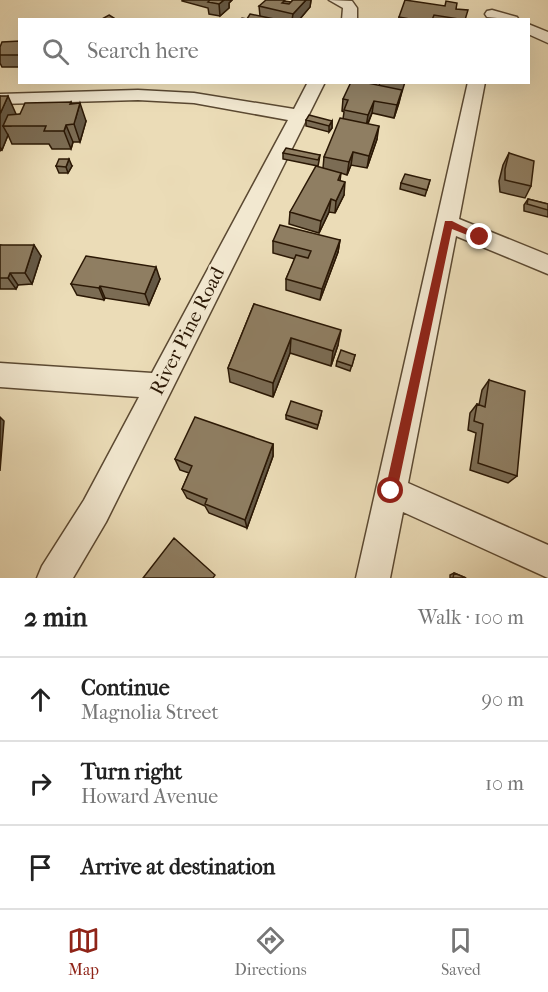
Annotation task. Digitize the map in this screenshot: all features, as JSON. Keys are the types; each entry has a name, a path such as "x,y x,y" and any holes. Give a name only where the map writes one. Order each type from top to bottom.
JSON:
{"street":[{"path":"336,0 347,4 350,8 349,18"},
{"path":"493,11 508,18"},
{"path":"530,29 548,38"},
{"name":"River Pine Road","path":"54,578 95,511 316,84"},
{"path":"373,578 477,84"},
{"path":"0,99 138,95 194,98 299,116"},
{"path":"448,224 548,265"},
{"path":"0,375 159,386"},
{"path":"391,491 548,562"}],"building":[{"path":"224,0 219,4 208,2"},
{"path":"266,0 285,0 282,3 289,4 293,0 306,0 293,14 259,6"},
{"path":"405,0 445,6 446,1 457,3 456,9 468,10 466,18 434,15 433,18 399,17"},
{"path":"250,14 269,18 248,18"},
{"path":"18,41 18,55 0,55 2,42"},
{"path":"350,84 373,84 402,90 397,105 374,101 368,115 344,110 348,100 343,99"},
{"path":"0,96 8,96 0,114"},
{"path":"71,102 70,104 80,103 74,124 66,125 64,131 44,131 46,126 3,126 8,115 20,114 25,103"},
{"path":"309,115 332,121 329,126 306,120"},
{"path":"340,118 379,126 369,156 353,152 349,162 324,157"},
{"path":"286,148 320,155 318,160 283,153"},
{"path":"509,153 534,161 531,186 505,180"},
{"path":"59,159 69,159 66,167 56,166"},
{"path":"316,166 341,173 338,180 345,182 336,201 331,199 321,221 290,212"},
{"path":"405,174 430,180 427,190 401,183"},
{"path":"528,199 548,204 548,210 527,204"},
{"path":"280,225 340,240 322,289 286,279 296,255 308,258 311,251 273,241"},
{"path":"0,245 34,245 25,273 10,273 8,278 0,278"},
{"path":"86,256 156,267 145,294 100,286 99,288 71,284"},
{"path":"254,304 341,330 333,351 291,338 273,383 228,368"},
{"path":"341,350 355,355 352,366 337,361"},
{"path":"489,380 525,391 517,476 478,463 483,424 474,421 477,404 485,407"},
{"path":"291,401 322,411 318,425 286,415"},
{"path":"195,417 273,444 245,520 205,504 207,499 182,489 192,466 175,459"},
{"path":"174,538 215,575 213,578 143,578"},
{"path":"454,573 466,578 453,578"}],"route":[{"path":"391,491 448,224 480,237"}]}
